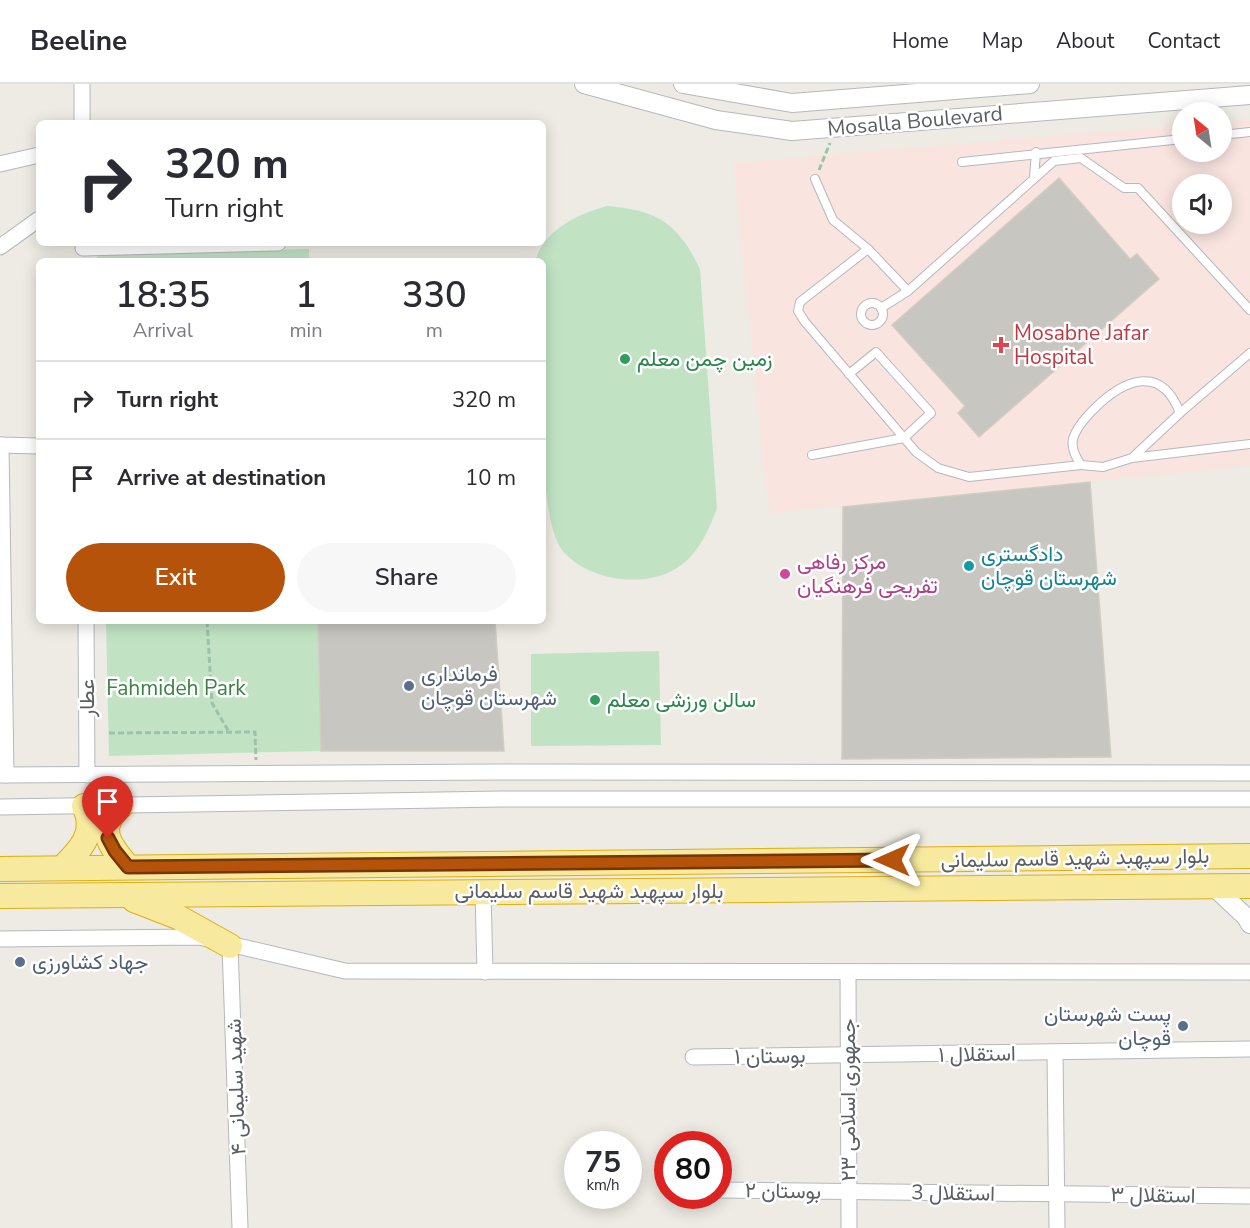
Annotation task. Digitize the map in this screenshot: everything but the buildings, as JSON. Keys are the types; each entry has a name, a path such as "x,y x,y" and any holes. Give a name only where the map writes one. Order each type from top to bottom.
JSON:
{"highway":[{"path":"122,805 112,813 106,825 108,838 128,867"},
{"path":"62,868 77,853 90,831 89,816 84,806"},
{"name":"بلوار سپهبد شهید قاسم سلیمانی","path":"0,869 1250,856"},
{"name":"بلوار سپهبد شهید قاسم سلیمانی","path":"0,896 1250,886"},
{"path":"120,895 178,916 230,946"}],"street":[{"path":"82,84 82,120"},
{"name":"Mosalla Boulevard","path":"584,84 716,120 792,131 1250,95"},
{"name":"Mosalla Boulevard","path":"683,84 792,104 1030,84"},
{"path":"0,164 36,156"},
{"path":"0,247 36,221"},
{"path":"83,251 205,246"},
{"path":"36,446 1,445 3,775 502,772 1250,773"},
{"name":"عطار","path":"86,624 87,775"},
{"path":"502,772 502,799"},
{"path":"943,773 943,800"},
{"path":"0,807 502,799 1250,799"},
{"path":"1213,886 1246,917 1250,924"},
{"path":"483,892 485,972"},
{"path":"0,939 199,937 345,972 1250,972"},
{"name":"شهید سلیمانی ۴","path":"230,946 240,1228"},
{"name":"جمهوری اسلامی ۲۳","path":"848,972 849,1228"},
{"name":"استقلال ۱","path":"848,1055 1250,1048"},
{"path":"1054,1053 1057,1228"},
{"name":"بوستان ۱","path":"693,1057 848,1055"},
{"name":"بوستان ۲","path":"732,1190 848,1192"},
{"name":"استقلال 3","path":"848,1192 1057,1194"},
{"name":"استقلال ۳","path":"1057,1194 1250,1196"}],"lane":[{"path":"1232,134 1250,132"},
{"path":"962,162 1036,152 1172,140"},
{"path":"1034,178 1036,152"},
{"path":"881,308 908,291 1054,161 1081,158 1124,188 1138,188 1250,310"},
{"path":"815,178 833,220 868,249 908,291"},
{"path":"868,249 800,302 798,311 916,452 938,468 969,477 1082,465 1103,467 1132,458 1250,444"},
{"path":"812,455 904,438 931,413 876,352 849,374"},
{"path":"1132,458 1250,353"},
{"path":"1082,465 1073,450 1072,441 1077,431 1115,390 1140,379 1157,383 1176,404 1180,413"}],"path":[{"path":"815,178 837,128"},
{"path":"207,624 212,703 229,732"},
{"path":"109,734 255,732 256,774"}],"shaded area":[{"name":"Mosabne Jafar Hospital","path":"1250,119 1250,466 769,513 733,163 1172,126 1172,162 1232,162 1232,121"}],"green space":[{"name":"زمین چمن معلم","path":"607,206 640,211 653,216 674,230 683,240 700,269 717,508 700,545 683,564 660,576 645,579 634,580 600,575 589,571 570,558 562,550 553,529 547,497 546,258 536,258 539,250 542,246 546,246 546,240 554,232 585,214"},
{"path":"309,249 309,258 98,258 97,254"},
{"name":"Fahmideh Park","path":"106,624 318,624 321,751 109,756"},
{"name":"سالن ورزشی معلم","path":"659,651 661,745 531,746 531,654"}],"place":[{"name":"Mosabne Jafar Hospital","path":"1001,345"},
{"name":"زمین چمن معلم","path":"625,359"},
{"name":"دادگستری شهرستان قوچان","path":"969,566"},
{"name":"مرکز رفاهی تفریحی فرهنگیان","path":"785,574"},
{"name":"فرمانداری شهرستان قوچان","path":"409,686"},
{"name":"سالن ورزشی معلم","path":"595,700"},
{"name":"جهاد کشاورزی","path":"20,962"},
{"name":"پست شهرستان قوچان","path":"1183,1026"}],"route":[{"path":"108,838 128,867 892,860"}]}
